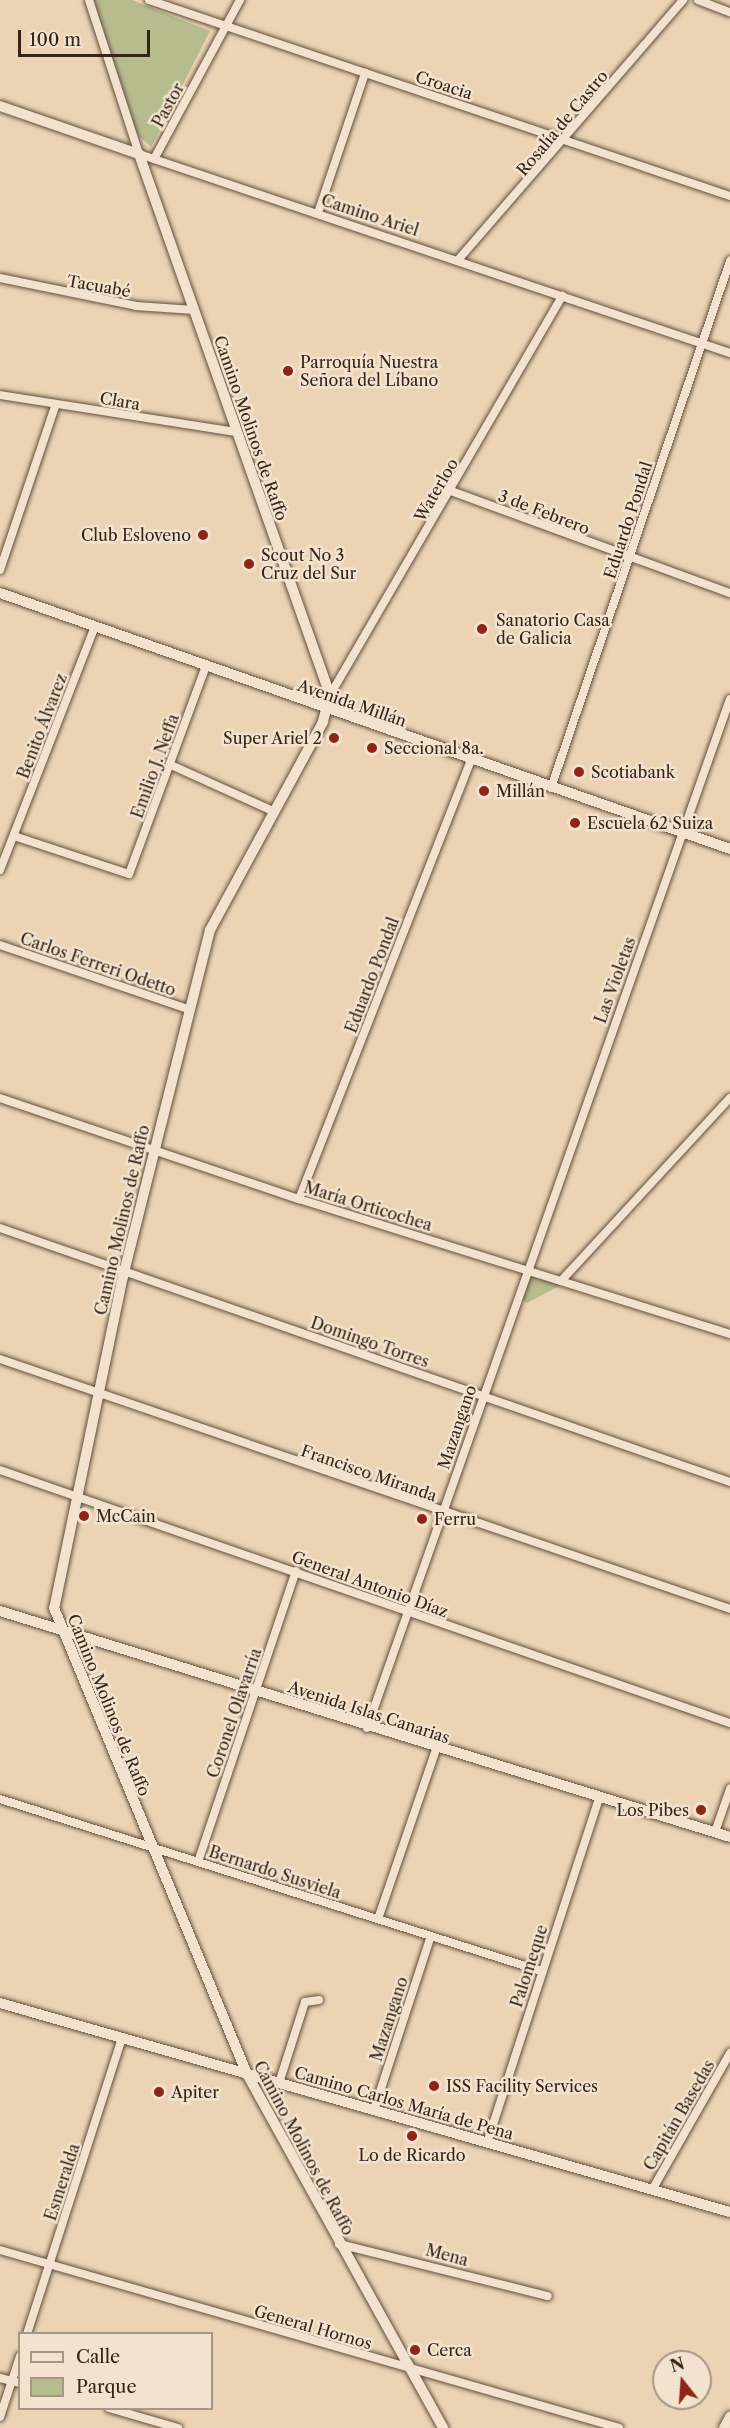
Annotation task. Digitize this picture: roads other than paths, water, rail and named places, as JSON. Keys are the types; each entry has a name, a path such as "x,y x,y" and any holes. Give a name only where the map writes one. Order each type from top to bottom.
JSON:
{"street":[{"name":"Camino Molinos de Raffo","path":"89,0 139,154 235,432 330,695 327,711 210,930 124,1271 54,1594 62,1630 247,2074 339,2244 444,2428"},
{"name":"Croacia","path":"148,0 730,196"},
{"name":"Pastor","path":"154,159 240,0"},
{"name":"Rosalía de Castro","path":"458,260 566,140 683,0"},
{"path":"698,0 730,12"},
{"path":"318,213 365,72"},
{"name":"Camino Ariel","path":"0,106 730,353"},
{"name":"Eduardo Pondal","path":"551,788 730,261"},
{"name":"Tacuabé","path":"0,278 136,306 194,310"},
{"name":"Waterloo","path":"330,695 451,491 562,296"},
{"name":"Clara","path":"0,395 235,432"},
{"path":"0,570 56,404"},
{"name":"3 de Febrero","path":"451,491 629,560 730,593"},
{"name":"Avenida Millán","path":"0,592 327,711 730,849"},
{"name":"Benito Álvarez","path":"0,870 95,626"},
{"name":"Emilio J. Neffa","path":"14,836 129,874 206,666"},
{"name":"Las Violetas","path":"525,1269 730,699"},
{"name":"Eduardo Pondal","path":"298,1199 471,760"},
{"path":"171,765 273,811"},
{"name":"Carlos Ferreri Odetto","path":"0,945 188,1010"},
{"name":"María Orticochea","path":"0,1098 298,1199 730,1334"},
{"path":"561,1281 730,1098"},
{"name":"Domingo Torres","path":"0,1228 730,1482"},
{"name":"Mazangano","path":"367,1728 525,1269"},
{"name":"Francisco Miranda","path":"0,1359 98,1391 442,1513 730,1609"},
{"name":"General Antonio Díaz","path":"0,1470 730,1723"},
{"name":"Coronel Olavarría","path":"198,1862 296,1571"},
{"name":"Avenida Islas Canarias","path":"0,1611 435,1750 730,1837"},
{"path":"378,1919 435,1750"},
{"path":"715,1832 730,1789"},
{"name":"Palomeque","path":"487,2143 599,1798"},
{"name":"Bernardo Susviela","path":"0,1800 541,1971"},
{"name":"Mazangano","path":"374,2110 430,1936"},
{"path":"279,2083 305,2002 319,2000"},
{"name":"Camino Carlos María de Pena","path":"0,2003 730,2212"},
{"name":"Esmeralda","path":"28,2332 122,2038"},
{"name":"Capitán Basedas","path":"652,2190 730,2053"},
{"name":"Mena","path":"339,2244 548,2296"},
{"name":"General Hornos","path":"0,2250 620,2428"},
{"path":"0,2417 15,2382 18,2366"},
{"path":"0,2378 15,2382"},
{"path":"112,2410 178,2428"},
{"path":"724,2428 730,2417"}],"place":[{"name":"Parroquía Nuestra Señora del Líbano","path":"288,371"},
{"name":"Club Esloveno","path":"203,535"},
{"name":"Scout No 3 Cruz del Sur","path":"249,564"},
{"name":"Sanatorio Casa de Galicia","path":"482,629"},
{"name":"Super Ariel 2","path":"334,738"},
{"name":"Seccional 8a.","path":"372,748"},
{"name":"Scotiabank","path":"579,772"},
{"name":"Millán","path":"484,791"},
{"name":"Escuela 62 Suiza","path":"575,823"},
{"name":"McCain","path":"84,1516"},
{"name":"Ferru","path":"422,1519"},
{"name":"Los Pibes","path":"701,1810"},
{"name":"ISS Facility Services","path":"434,2086"},
{"name":"Apiter","path":"159,2092"},
{"name":"Lo de Ricardo","path":"412,2136"},
{"name":"Cerca","path":"415,2350"}]}
